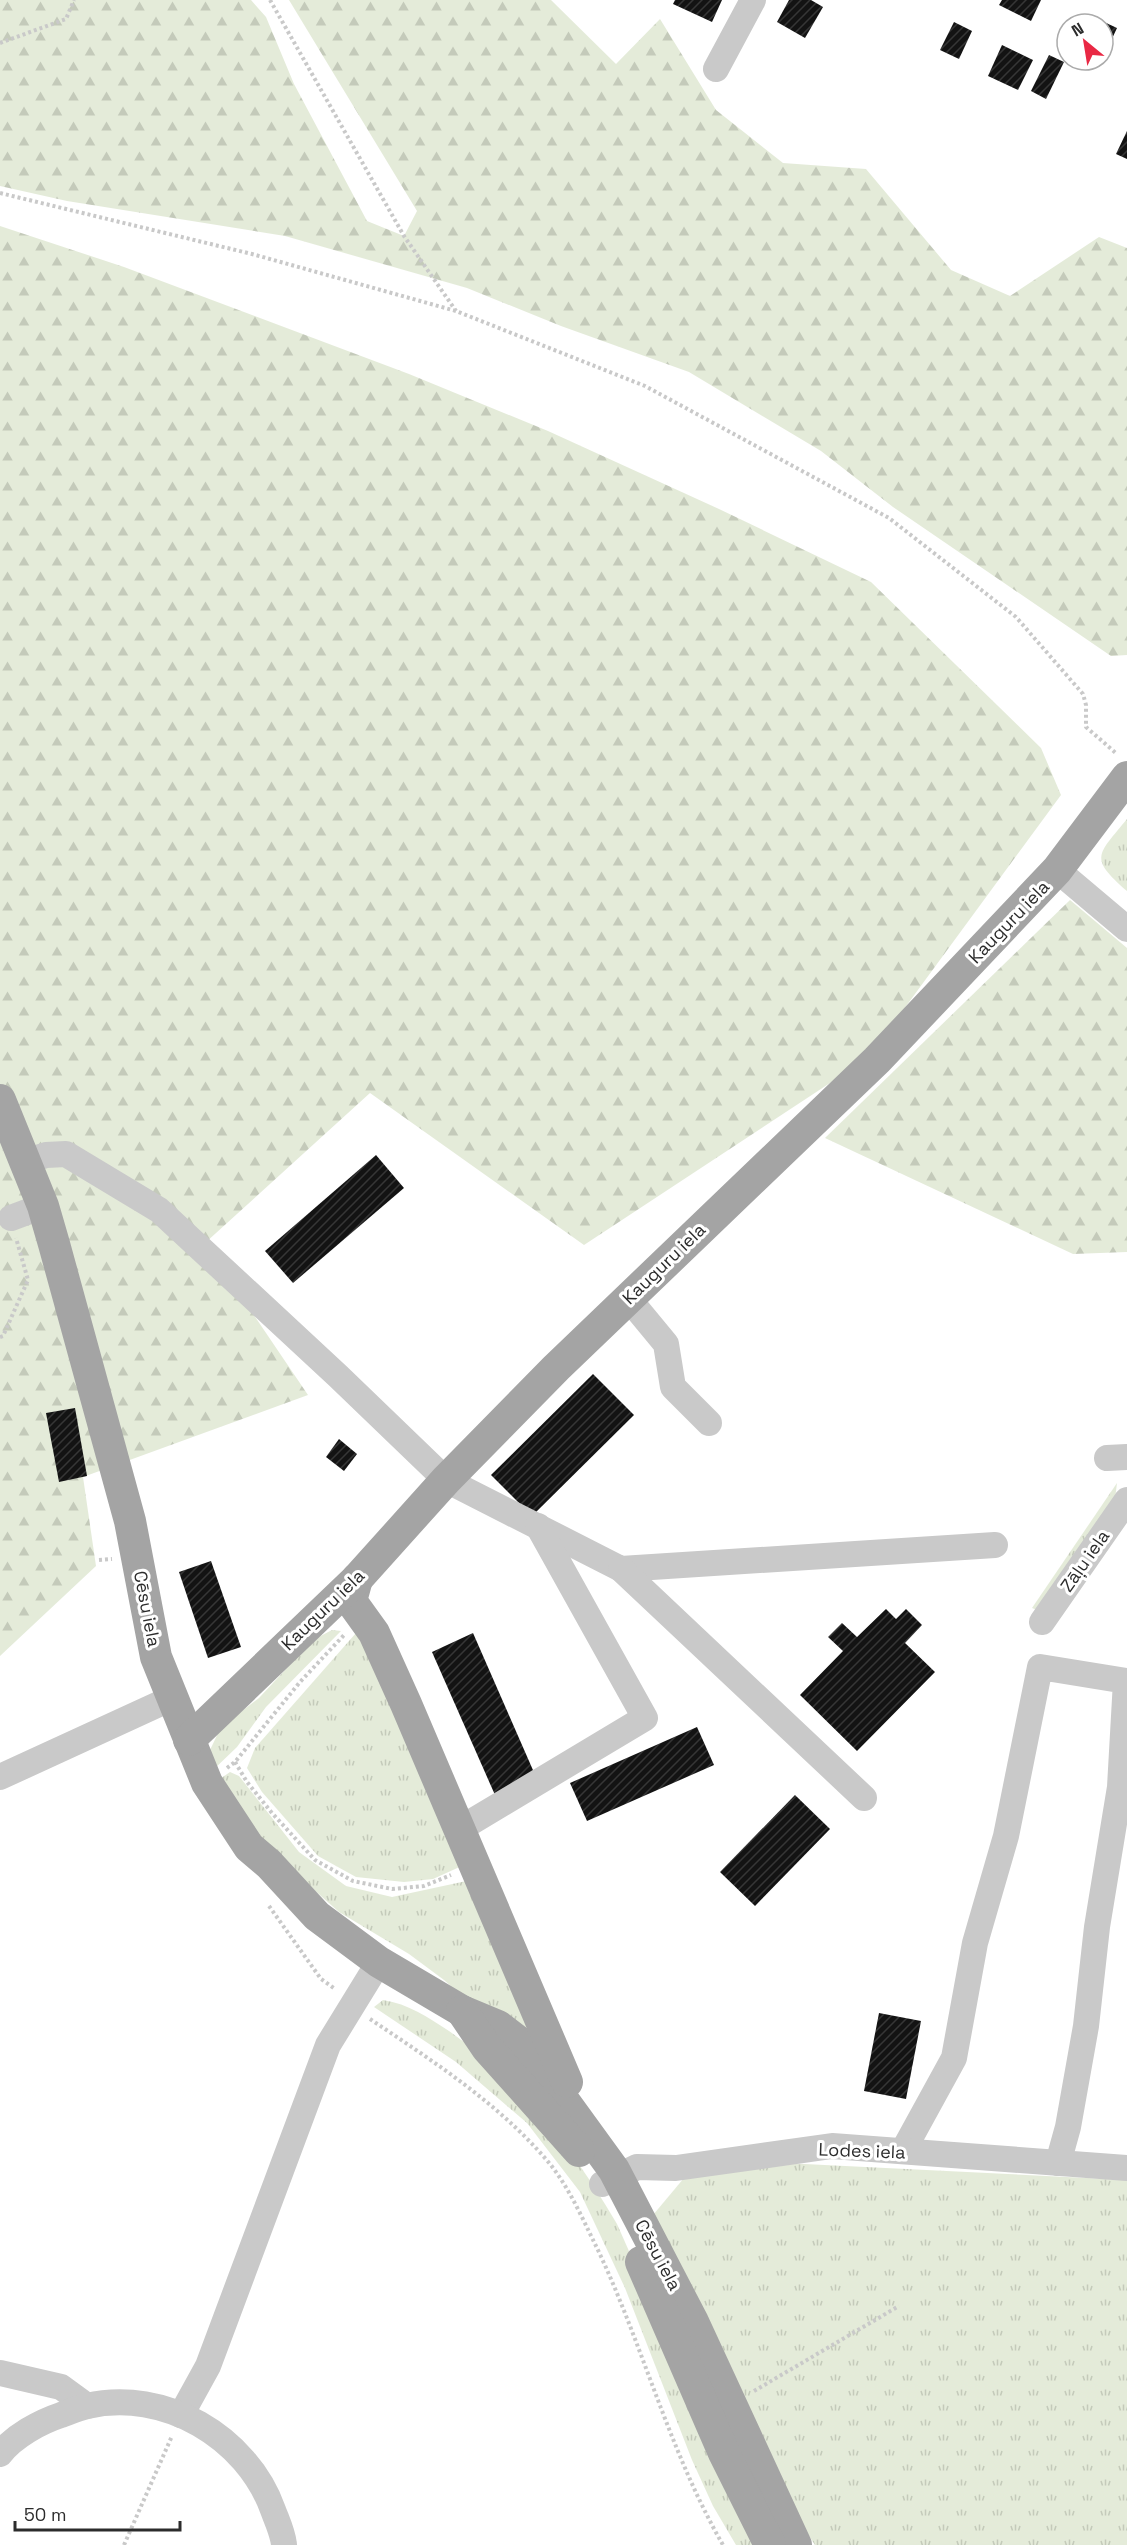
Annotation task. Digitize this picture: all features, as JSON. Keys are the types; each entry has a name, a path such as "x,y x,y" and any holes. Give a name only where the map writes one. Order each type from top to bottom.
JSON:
{"main road":[{"name":"Kauguru iela","path":"189,1740 357,1579 447,1480 628,1298 877,1060 1058,870 1125,768"},
{"name":"Cēsu iela","path":"0,1100 43,1206 129,1521 156,1657 207,1783 249,1847 269,1864 317,1916 379,1962 462,2011 498,2026 524,2046 590,2136 610,2179 693,2322 796,2545"},
{"path":"357,1579 351,1601 374,1633 590,2136"},
{"name":"Cēsu iela","path":"462,2011 487,2048 565,2134 610,2179 618,2211 724,2453 770,2545"}],"street":[{"path":"716,69 753,0"},
{"path":"1058,870 1127,929"},
{"path":"26,1162 46,1155 66,1154 159,1210 447,1480 621,1569 864,1798"},
{"path":"11,1218 43,1206"},
{"path":"628,1298 666,1344 673,1387 709,1423"},
{"name":"Zāļu iela","path":"1042,1622 1127,1500"},
{"path":"458,1830 645,1718 538,1526"},
{"path":"621,1569 995,1545"},
{"path":"903,2151 954,2058 975,1943 1006,1836 1040,1667 1126,1681 1120,1787 1097,1927 1086,2026 1068,2127 1058,2163"},
{"path":"0,1777 172,1698"},
{"path":"181,2415 208,2366 328,2045 379,1962"},
{"name":"Lodes iela","path":"610,2179 637,2167 676,2168 832,2146 1127,2168"},
{"path":"0,2373 61,2387 87,2406"},
{"path":"0,2454 5,2447 43,2421 87,2406 123,2403 158,2407 207,2427 234,2449 266,2490 284,2545"}],"path":[{"path":"0,43 66,19 74,0"},
{"path":"270,0 404,236 456,311"},
{"path":"0,193 252,254 456,311 645,386 889,518 1016,618 1083,694 1086,705 1086,727 1125,768"},
{"path":"0,1337 3,1336 28,1280"},
{"path":"221,1773 235,1762 300,1682 349,1629"},
{"path":"235,1762 247,1782 272,1813 315,1860 353,1881 392,1889 424,1886 455,1874"},
{"path":"368,2017 464,2083 510,2123 551,2166 578,2208 620,2297 670,2436 704,2512 723,2545"},
{"path":"730,2405 899,2306"},
{"path":"124,2545 181,2415"}],"green space":[{"path":"0,0 251,0 266,17 294,84 367,221 404,236 417,211 289,0 551,0 616,64 660,19 716,110 783,163 866,169 951,270 1010,296 1099,237 1127,248 1127,655 1111,656 893,507 821,451 689,372 561,326 467,288 285,236 67,201 0,186"},
{"path":"0,226 124,267 409,374 548,431 871,582 1041,748 1061,795 868,1058 584,1245 370,1093 205,1243 308,1395 83,1477 96,1566 0,1656"},
{"path":"1127,819 1127,891 1106,870 1102,863 1102,856 1109,841"},
{"path":"1070,900 1127,948 1127,1252 1073,1254 825,1138"},
{"path":"1117,1483 1115,1499 1037,1610 1032,1608"},
{"path":"332,1630 341,1631 266,1707 237,1747 211,1772 210,1750 221,1727 259,1698 313,1640"},
{"path":"356,1633 367,1639 464,1865 433,1879 404,1882 356,1877 318,1856 262,1792 247,1768 255,1748"},
{"path":"230,1772 239,1776 299,1852 346,1886 392,1897 471,1880 537,2035 480,2012 444,1980 409,1954 339,1912 276,1856 217,1781"},
{"path":"383,2000 418,2012 449,2031 499,2071 543,2118 600,2196 617,2224 759,2545 736,2545 713,2506 692,2460 625,2288 580,2192 527,2123 456,2062 374,2007"},
{"path":"784,2163 1127,2180 1127,2545 815,2545 787,2502 653,2215 684,2178"}],"building":[{"path":"675,0 722,0 712,22 673,4"},
{"path":"789,0 811,0 823,7 805,38 777,22"},
{"path":"1002,0 1041,0 1031,21 999,5"},
{"path":"954,22 972,31 959,59 940,50"},
{"path":"1002,45 1033,60 1018,90 988,76"},
{"path":"1049,55 1055,58 1055,72 1059,72 1046,99 1031,91"},
{"path":"1127,131 1127,159 1116,154"},
{"path":"376,1155 404,1188 293,1283 265,1251"},
{"path":"593,1374 634,1415 532,1516 491,1475"},
{"path":"75,1408 87,1476 59,1482 46,1413"},
{"path":"339,1439 357,1454 344,1471 326,1457"},
{"path":"211,1561 241,1647 208,1658 179,1572"},
{"path":"886,1609 896,1619 906,1609 922,1625 905,1643 935,1672 857,1751 800,1695 843,1651 828,1637 842,1623 857,1637"},
{"path":"473,1633 536,1777 495,1795 432,1652"},
{"path":"697,1727 714,1765 587,1821 570,1783"},
{"path":"795,1795 830,1829 755,1906 720,1872"},
{"path":"879,2013 921,2021 906,2099 864,2091"}]}
